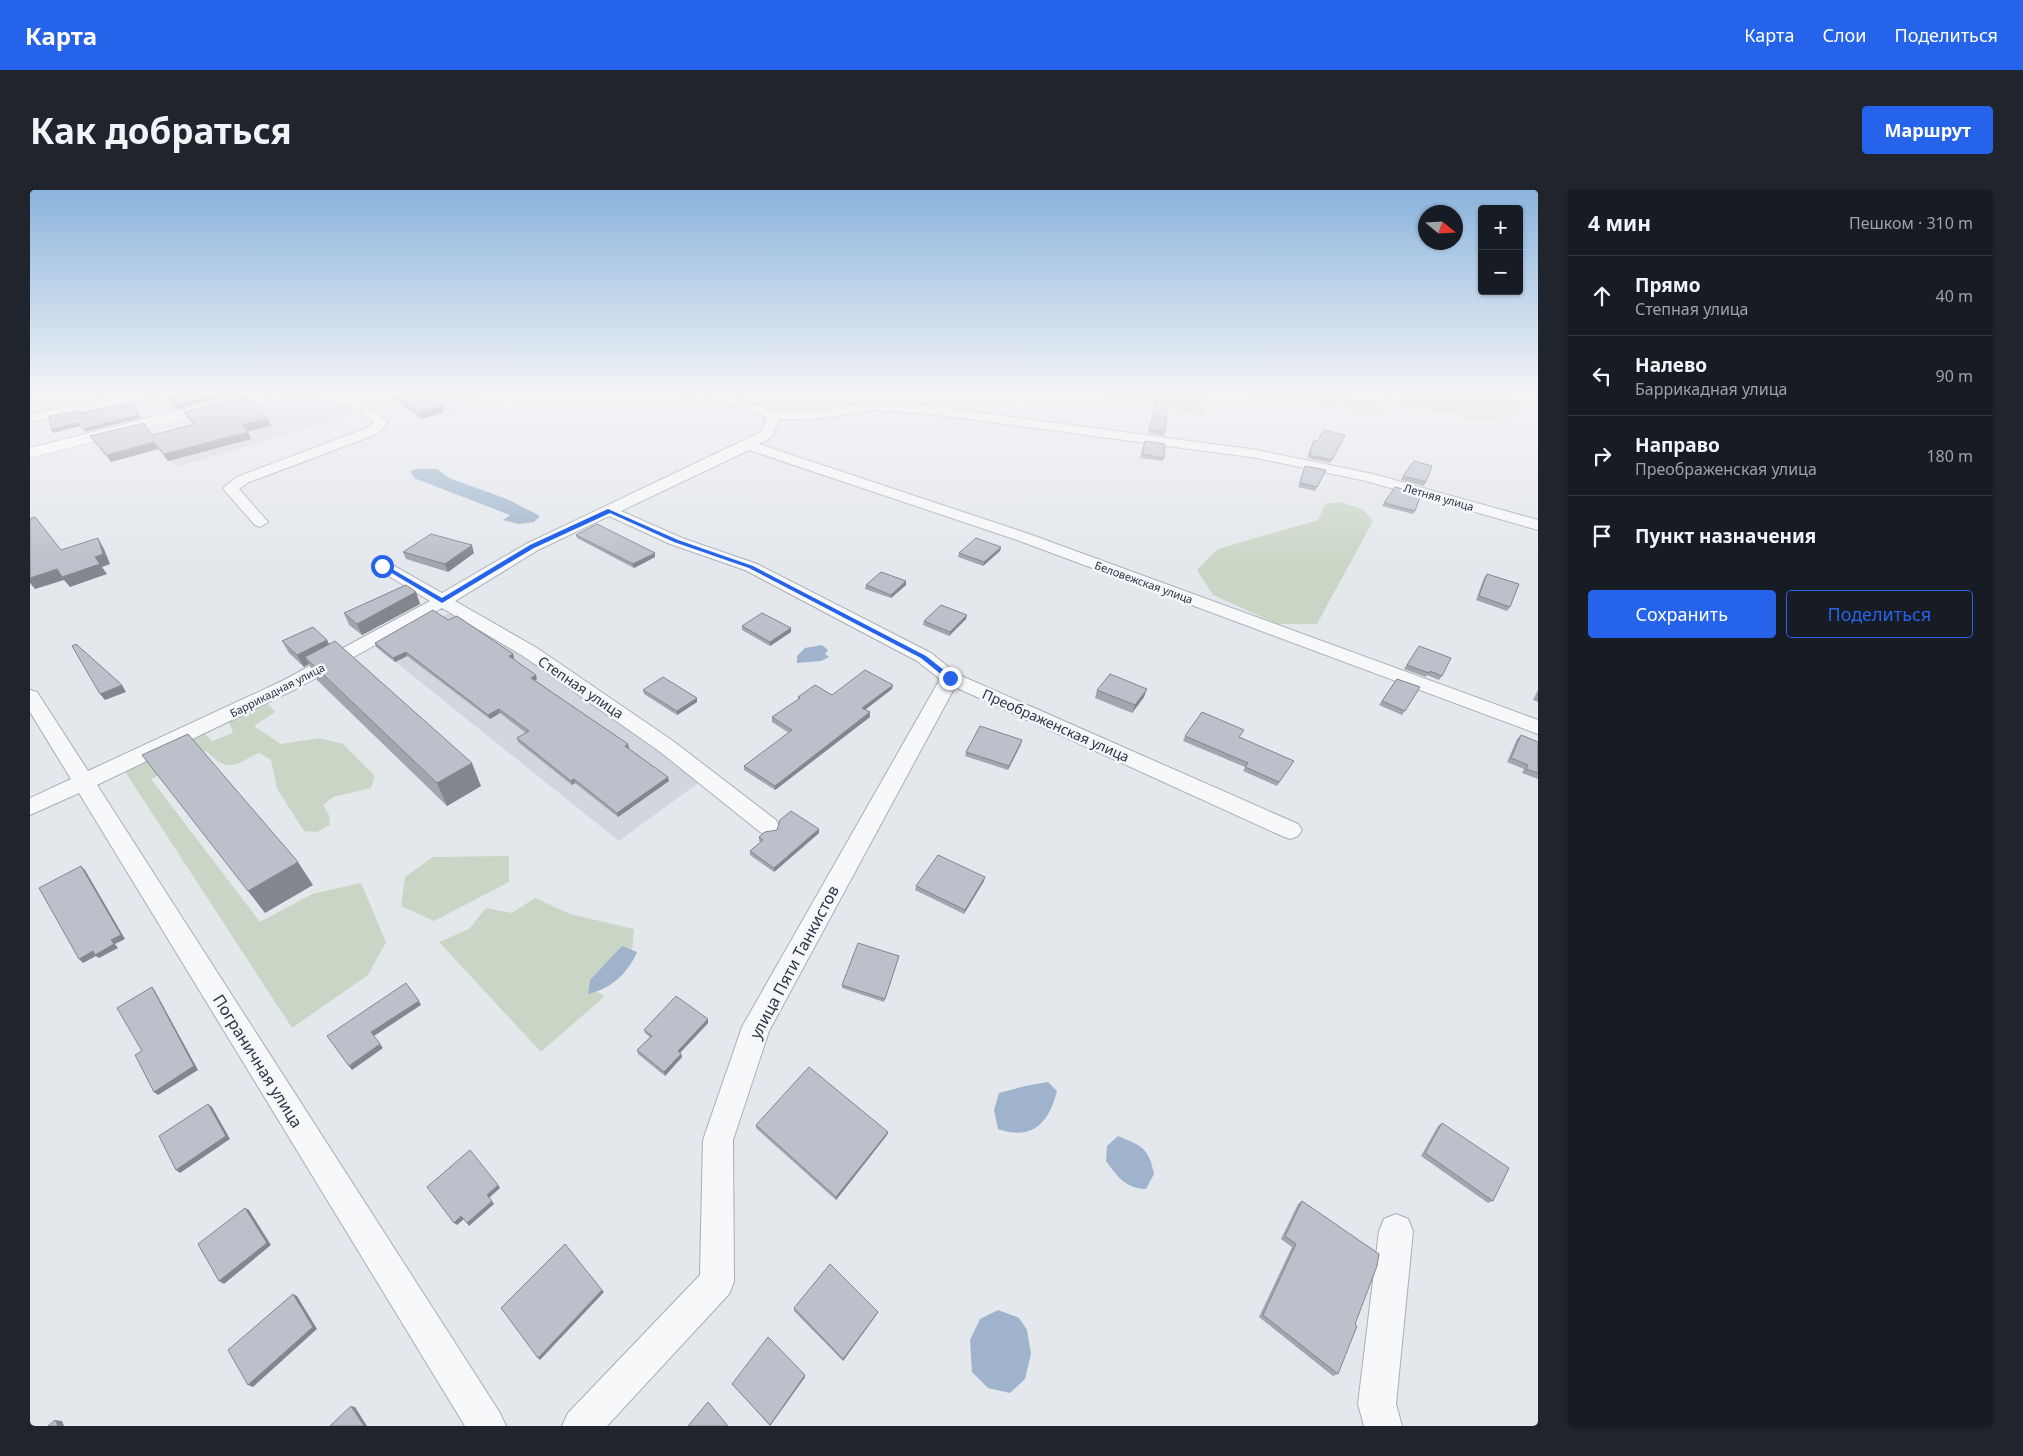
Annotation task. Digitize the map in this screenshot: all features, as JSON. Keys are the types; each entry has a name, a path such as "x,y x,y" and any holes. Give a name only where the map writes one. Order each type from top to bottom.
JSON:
{"main road":[{"path":"30,453 51,448"}],"street":[{"path":"260,522 230,488 242,480 330,448"},
{"name":"Баррикадная улица","path":"30,807 290,685 442,601 532,547 744,448"},
{"name":"Беловежская улица","path":"753,448 1023,537 1538,727"},
{"name":"Летняя улица","path":"1210,448 1257,454 1368,477 1538,526"},
{"name":"Преображенская улица","path":"610,511 676,541 751,567 924,657 950,678 1290,830"},
{"name":"Степная улица","path":"382,566 530,652 666,746 768,826"},
{"name":"улица Пяти Танкистов","path":"581,1426 717,1282 718,1140 756,1027 950,678"},
{"name":"Пограничная улица","path":"30,696 487,1426"},
{"path":"1383,1426 1377,1404 1396,1231"}],"shaded area":[{"path":"157,448 242,448 177,467"},
{"path":"456,610 701,781 619,841 378,648"}],"green space":[{"path":"1340,502 1362,509 1373,521 1317,624 1277,624 1213,595 1197,570 1218,549 1318,520 1325,504"},
{"path":"268,704 275,712 254,726 281,744 319,738 343,744 375,776 371,788 333,797 323,805 329,815 330,825 317,832 304,831 277,789 271,760 259,753 236,764 226,765 206,751 151,779 260,922 312,894 361,883 386,942 368,975 292,1028 124,770 204,733 212,741 233,733 229,722 238,715"},
{"path":"509,856 509,882 434,921 401,906 405,877 433,857"},
{"path":"535,898 570,914 634,929 632,950 622,947 590,980 589,993 597,992 605,996 541,1052 439,942 469,929 486,908 512,913"}],"water":[{"path":"437,469 449,478 507,499 540,516 534,522 518,524 503,520 510,515 414,478 410,471"},
{"path":"822,645 828,650 825,654 829,657 821,661 797,663 797,656 805,648"},
{"path":"622,946 637,952 629,967 611,984 588,994 590,980"},
{"path":"1048,1082 1057,1091 1054,1102 1044,1120 1030,1131 1020,1133 998,1129 994,1110 999,1093"},
{"path":"1118,1136 1139,1146 1150,1158 1154,1174 1146,1189 1127,1184 1118,1177 1106,1161 1107,1146"},
{"path":"998,1310 1019,1318 1027,1330 1031,1354 1025,1379 1010,1393 988,1388 972,1372 970,1340 980,1319"}],"building":[{"path":"100,448 133,448 107,455"},
{"path":"159,448 188,448 164,454"},
{"path":"1143,448 1165,448 1164,458 1142,454"},
{"path":"1311,448 1338,448 1332,460 1309,455"},
{"path":"1414,461 1432,466 1426,482 1403,476"},
{"path":"1305,466 1326,470 1317,487 1300,483"},
{"path":"1395,487 1421,494 1415,511 1384,503"},
{"path":"35,517 61,550 98,538 103,554 95,557 100,564 62,577 57,569 30,578 30,519"},
{"path":"597,524 655,553 633,564 576,535"},
{"path":"431,534 472,545 445,564 403,552"},
{"path":"976,538 1001,547 984,562 959,553"},
{"path":"881,572 906,581 891,595 866,585"},
{"path":"1487,574 1519,584 1510,607 1479,596"},
{"path":"406,585 416,592 357,624 344,613"},
{"path":"941,605 967,615 950,632 924,621"},
{"path":"433,610 448,620 457,616 513,654 509,656 536,675 531,678 628,744 625,746 668,777 617,813 574,779 571,781 517,738 529,731 499,709 488,715 406,652 393,658 375,643"},
{"path":"762,613 791,628 770,642 742,626"},
{"path":"313,627 327,640 297,655 282,641"},
{"path":"335,641 472,763 437,783 305,657"},
{"path":"76,644 122,685 100,694 72,646"},
{"path":"1419,646 1451,658 1442,676 1407,665"},
{"path":"865,670 893,685 862,708 870,712 775,786 744,766 792,730 772,717 815,685 832,695"},
{"path":"1110,674 1147,689 1135,705 1097,690"},
{"path":"663,677 697,698 677,711 643,690"},
{"path":"1397,679 1420,687 1405,711 1382,701"},
{"path":"1202,712 1244,730 1239,737 1294,761 1279,782 1245,767 1248,763 1185,736"},
{"path":"980,726 1022,740 1009,766 966,752"},
{"path":"188,734 298,862 248,891 142,755"},
{"path":"1521,735 1538,742 1538,773 1526,769 1528,765 1511,758"},
{"path":"791,811 819,829 774,868 750,851 763,840 759,837 765,832 777,830 780,820"},
{"path":"938,855 985,877 965,910 916,886"},
{"path":"81,866 121,935 111,940 114,944 95,955 93,951 79,959 39,888"},
{"path":"858,943 899,956 885,999 842,985"},
{"path":"406,983 419,1001 371,1032 380,1044 349,1066 327,1036"},
{"path":"152,987 194,1066 154,1092 135,1055 142,1051 117,1008"},
{"path":"676,996 708,1019 678,1051 681,1054 664,1072 637,1050 652,1036 644,1030"},
{"path":"809,1067 888,1132 836,1197 756,1125"},
{"path":"208,1104 226,1136 176,1170 159,1136"},
{"path":"1442,1123 1509,1168 1493,1201 1425,1153"},
{"path":"470,1150 498,1185 487,1195 492,1201 467,1223 461,1216 454,1223 427,1187"},
{"path":"1302,1201 1379,1254 1377,1266 1355,1324 1357,1326 1338,1374 1263,1315 1296,1244 1285,1236"},
{"path":"245,1208 267,1243 219,1281 198,1244"},
{"path":"565,1244 602,1290 538,1358 501,1308"},
{"path":"830,1264 878,1312 843,1359 794,1308"},
{"path":"293,1294 313,1327 248,1385 228,1350"},
{"path":"768,1337 805,1375 770,1425 732,1384"},
{"path":"708,1402 728,1426 688,1426"},
{"path":"351,1406 364,1426 330,1426"},
{"path":"55,1420 58,1426 48,1426"}],"route":[{"path":"382,566 442,601 532,547 610,511 676,541 751,567 924,657 950,678"}]}
